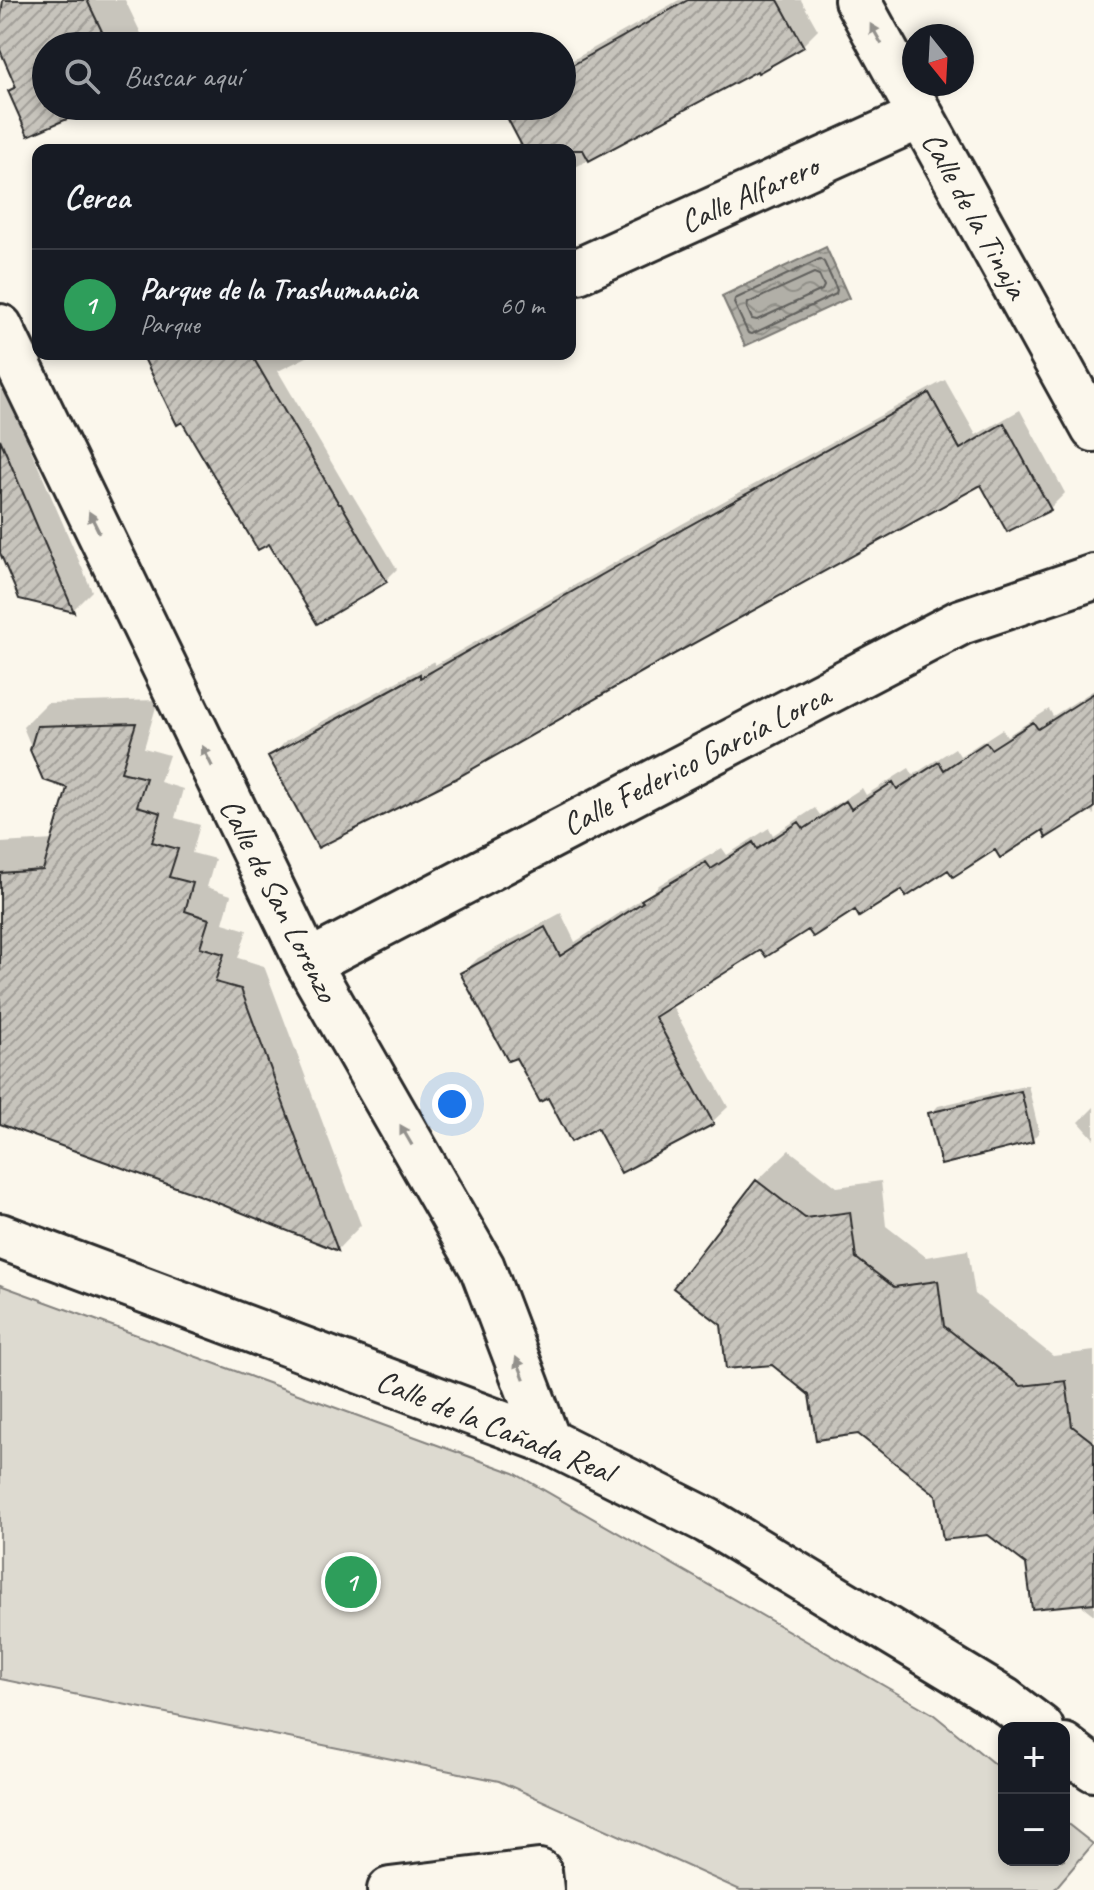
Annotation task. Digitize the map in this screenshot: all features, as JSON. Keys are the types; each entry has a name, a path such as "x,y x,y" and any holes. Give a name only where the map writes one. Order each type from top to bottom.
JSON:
{"street":[{"name":"Calle de la Tinaja","path":"857,0 1094,429"},
{"name":"Calle Alfarero","path":"578,271 921,116"},
{"name":"Calle de San Lorenzo","path":"4,344 308,963 482,1267 548,1441"},
{"name":"Calle Federico García Lorca","path":"308,963 961,622 1094,577"},
{"name":"Calle de la Cañada Real","path":"0,1236 548,1441 708,1521 1004,1700 1033,1722"},
{"path":"1070,1751 1094,1769"},
{"path":"390,1890 540,1881"}],"shaded area":[{"path":"0,1285 514,1473 933,1714 998,1767 998,1866 1070,1866 1070,1826 1093,1844 1054,1890 740,1890 499,1781 0,1679"}],"water":[{"path":"826,247 849,298 745,346 722,296"}],"building":[{"path":"3,0 87,0 102,32 32,32 32,120 65,120 28,136 8,91 16,87 0,50"},
{"path":"688,0 778,0 804,47 589,161 583,150 576,150 576,144 521,144 508,120 576,120 576,63"},
{"path":"145,360 255,360 387,582 317,624 269,544 258,550 182,422 177,425"},
{"path":"929,393 960,449 1004,423 1051,510 1007,532 981,485 455,779 318,848 268,756 420,674 420,678"},
{"path":"0,439 74,612 19,599 0,553"},
{"path":"1094,693 1094,808 1046,838 1043,830 1000,858 995,850 953,877 948,870 906,897 902,890 859,917 855,910 813,937 808,930 766,957 761,950 655,1017 714,1124 621,1173 597,1128 571,1142 548,1098 540,1102 516,1058 508,1061 460,973 545,927 560,956 643,902 641,900 706,862 711,869 753,842 757,849 799,822 804,829 846,801 851,809 893,782 897,789 939,762 944,770 986,742 991,749 1033,722 1038,729"},
{"path":"136,723 121,772 146,778 137,806 161,813 152,842 178,849 169,877 193,883 185,911 209,919 200,947 224,954 215,982 241,989 338,1251 198,1195 0,1124 0,873 43,870 67,788 43,780 30,750 37,726"},
{"path":"1021,1091 1033,1142 941,1165 928,1113"},
{"path":"756,1180 805,1218 850,1212 856,1258 894,1287 938,1281 944,1326 1021,1386 1066,1381 1072,1426 1094,1443 1094,1603 1032,1609 1026,1564 988,1535 943,1540 936,1495 858,1434 816,1440 809,1395 772,1365 726,1369 721,1325 673,1288"}],"place":[{"name":"Parque de la Trashumancia","path":"351,1582"}]}
